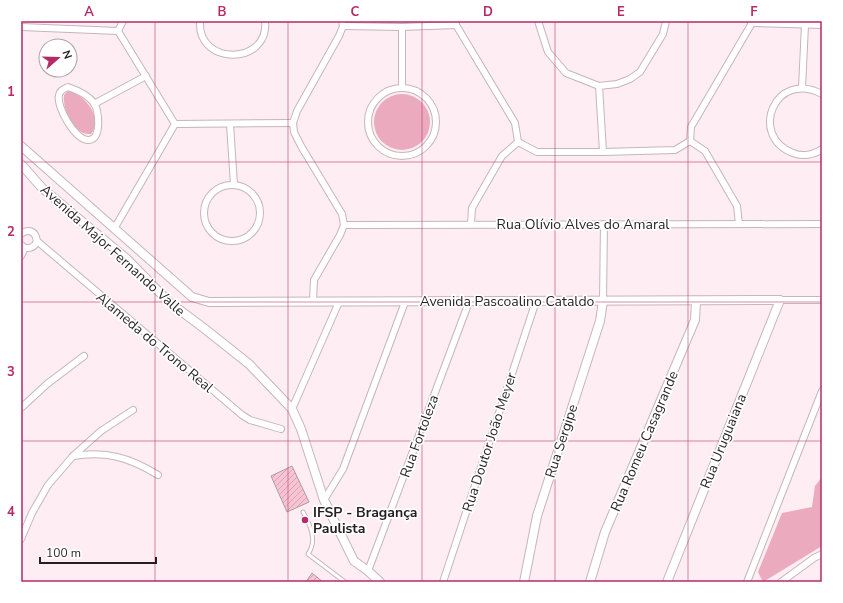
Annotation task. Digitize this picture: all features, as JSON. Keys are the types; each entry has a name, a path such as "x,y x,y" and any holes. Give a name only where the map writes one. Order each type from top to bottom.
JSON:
{"street":[{"path":"118,31 123,21"},
{"path":"200,21 203,37 209,46 228,56 249,52 257,45 263,36 265,21"},
{"path":"538,21 548,52 566,73 599,86 617,84 630,80 640,72 663,34 666,21"},
{"path":"690,141 691,127 751,22 805,25 819,24"},
{"path":"313,302 314,280 340,235 344,225 342,214 294,132 293,122 297,111 339,36 342,23 402,27 457,23 515,122 518,142"},
{"path":"802,88 805,25"},
{"path":"21,27 118,31"},
{"path":"402,27 402,88"},
{"path":"118,31 175,124"},
{"path":"94,104 146,76"},
{"path":"599,86 603,152"},
{"path":"68,87 84,95 94,104 98,129 97,136 88,140 82,139 75,133 66,118 59,100 59,94 63,89 68,87"},
{"path":"402,88 413,89 423,95 431,103 435,113 436,125 434,135 428,145 419,152 397,156 386,152 377,145 371,135 368,124 369,113 374,103 381,95 391,89 402,88"},
{"path":"822,94 813,89 802,88 791,90 782,95 775,103 770,118 772,134 778,144 786,150 796,154 807,155 818,152 822,149"},
{"path":"175,124 293,122"},
{"path":"21,146 114,229 175,124"},
{"path":"230,124 234,185"},
{"path":"518,142 537,152 603,152 674,150 690,141"},
{"path":"690,141 705,150 738,206 739,224"},
{"path":"471,224 472,208 502,156 518,142"},
{"name":"Avenida Major Fernando Valle","path":"21,164 42,188 127,259 169,302 249,364 292,409 301,429 324,500 354,561 368,571 379,582"},
{"path":"234,185 243,188 253,196 259,208 259,218 251,234 243,239 235,241 217,237 210,231 205,222 203,213 207,200 216,189 234,185"},
{"path":"603,301 604,224"},
{"name":"Rua Olívio Alves do Amaral","path":"344,225 822,224"},
{"name":"Avenida Pascoalino Cataldo","path":"114,229 192,297 209,302 822,300"},
{"name":"Alameda do Trono Real","path":"21,234 26,231 33,232 37,238 37,241 242,415 250,420 281,429"},
{"path":"21,256 23,247 32,247 37,241"},
{"name":"Rua Romeu Casagrande","path":"590,582 605,532 695,320 696,300"},
{"name":"Rua Uruguaiana","path":"667,582 780,300"},
{"name":"Rua Doutor João Meyer","path":"443,582 536,301"},
{"name":"Rua Sergipe","path":"524,582 537,516 600,321 603,301"},
{"path":"292,409 339,302"},
{"path":"324,500 343,469 405,302"},
{"name":"Rua Fortoleza","path":"368,571 469,302"},
{"path":"21,408 47,384 84,356"},
{"path":"747,582 822,391"},
{"path":"21,539 32,513 48,485 73,456 101,431 133,410"},
{"path":"73,456 88,454 117,456 145,467 158,475"},
{"path":"782,582 814,558 822,554"}],"lane":[{"path":"303,512 312,528 313,547 308,554 345,582"}],"shaded area":[{"path":"68,91 81,97 91,108 95,121 91,134 79,131 70,120 64,101 64,95"},
{"path":"402,94 413,96 422,102 428,111 430,122 428,133 422,142 413,148 402,150 391,148 382,142 376,133 374,122 376,111 382,102 391,96"},
{"path":"822,477 822,546 763,582 758,572 782,513 812,507 815,486"}],"building":[{"path":"292,466 309,502 287,512 271,476"},
{"path":"312,573 323,582 306,582"}],"place":[{"name":"IFSP - Bragança Paulista","path":"305,520"}]}
